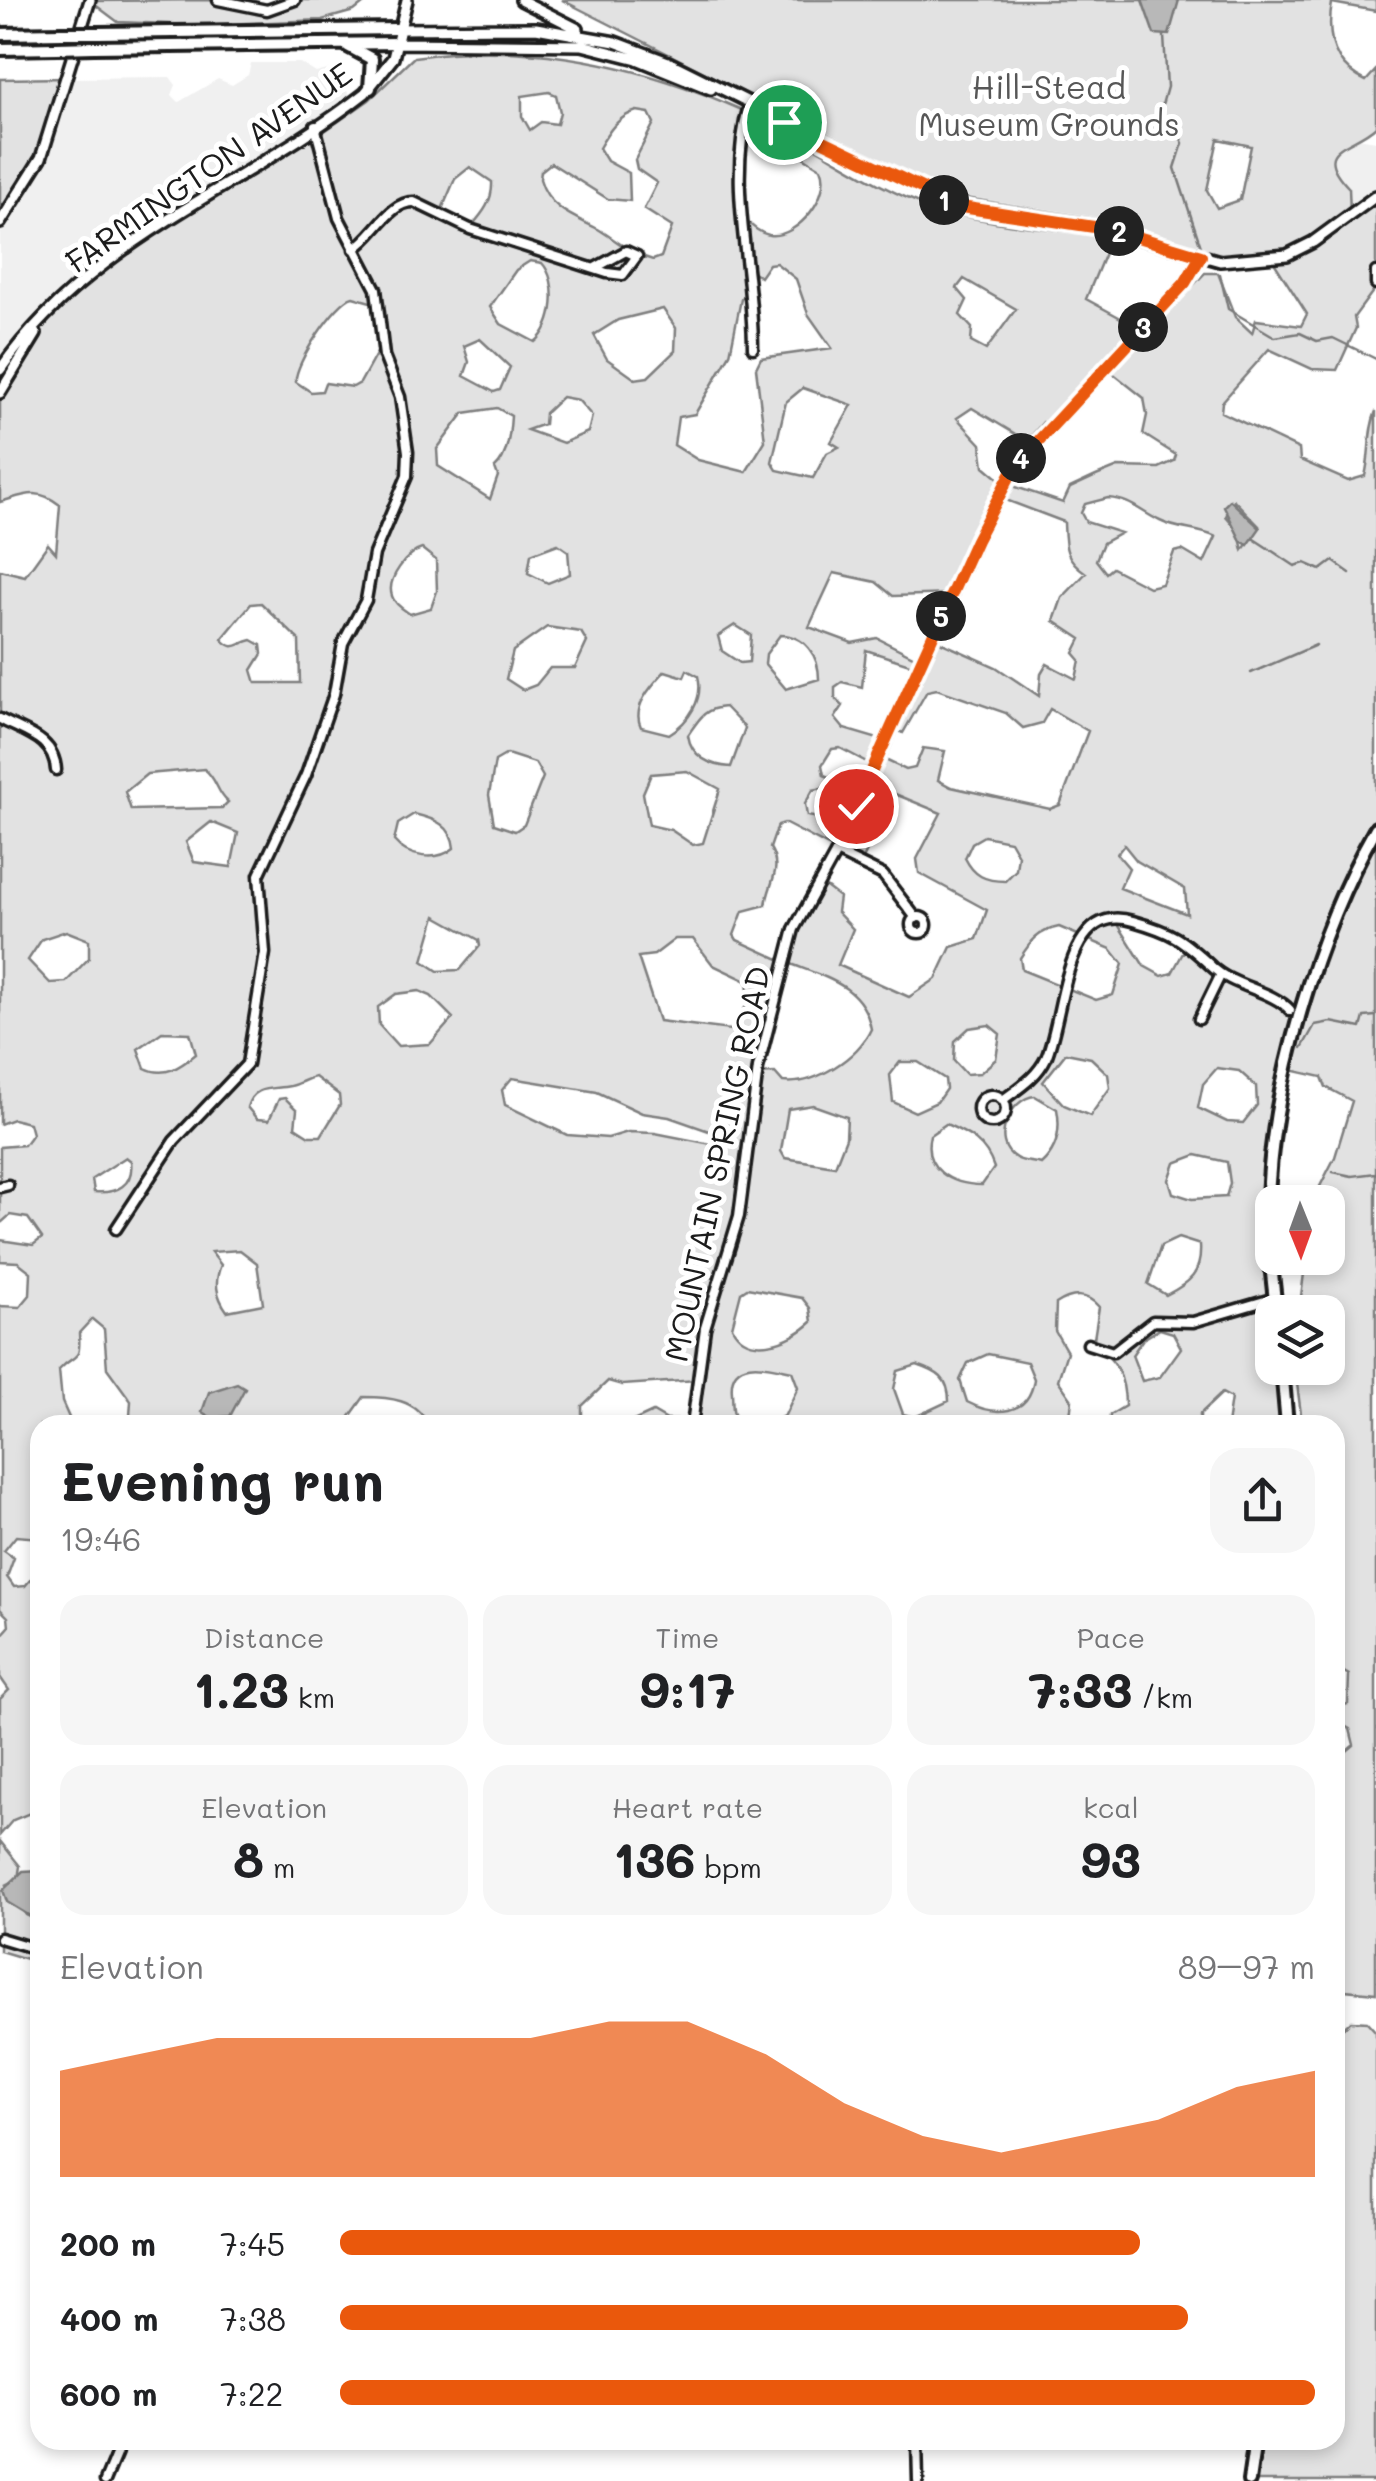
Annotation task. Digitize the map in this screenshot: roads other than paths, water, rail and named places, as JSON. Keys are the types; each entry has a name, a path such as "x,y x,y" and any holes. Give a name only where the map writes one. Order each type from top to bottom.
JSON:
{"highway":[{"path":"0,34 398,28"},
{"path":"0,49 397,43"},
{"path":"337,44 371,58 375,70 370,88"},
{"path":"1275,1295 1268,1210 1270,1169 1296,1012 1335,906 1376,828"},
{"path":"1283,1385 1286,1415"},
{"path":"1249,2481 1254,2450"}],"main road":[{"path":"1,220 40,158 90,0"},
{"name":"FARMINGTON AVENUE","path":"0,370 83,282 124,250 370,88 390,66 407,0"},
{"path":"521,0 599,38 668,62 961,207 1114,230 1201,256 1241,262 1287,256 1376,196"},
{"path":"398,28 536,28 599,38"},
{"path":"397,43 582,45 637,59 723,92"},
{"name":"FARMINGTON AVENUE","path":"0,393 39,327"}],"street":[{"path":"218,0 267,10 292,2"},
{"path":"749,105 740,138 738,184 753,303 753,348"},
{"path":"116,1229 174,1141 247,1064 265,953 260,875 287,824 314,754 334,694 343,642 366,600 374,554 406,476 400,397 384,356 382,310 376,289 339,218 315,126"},
{"path":"354,248 370,239 395,207 414,202 470,228 595,268 624,275 637,256 626,251 595,268"},
{"name":"MOUNTAIN SPRING ROAD","path":"693,1415 705,1328 740,1216 758,1068 794,929 836,852 976,540 1015,466 1185,283 1201,256"},
{"path":"1376,272 1376,284"},
{"path":"0,720 53,749 56,770"},
{"path":"836,852 882,875 916,918"},
{"path":"1003,1100 1030,1080 1046,1057 1073,958 1083,936 1097,923 1124,918 1175,934 1221,974 1296,1012"},
{"path":"1199,1019 1221,974"},
{"path":"1088,1344 1113,1352 1153,1320 1193,1322 1255,1304"},
{"path":"0,1938 30,1947"},
{"path":"106,2481 118,2450"},
{"path":"917,2450 918,2481"}],"waterway":[{"path":"1164,36 1167,87 1160,112 1162,123 1177,130 1183,143 1175,168 1201,247"},
{"path":"1220,274 1228,309 1275,337 1300,333 1317,341 1333,338 1376,359"},
{"path":"1254,539 1295,566 1305,563 1321,570 1333,561 1350,573"},
{"path":"1251,673 1316,645"},
{"path":"1302,1048 1315,1025 1331,1022 1361,1028 1364,1017 1376,1016"},
{"path":"1333,1172 1352,1176 1376,1173"}],"park label":[{"name":"Hill-Stead Museum Grounds","path":"1049,106"}]}
